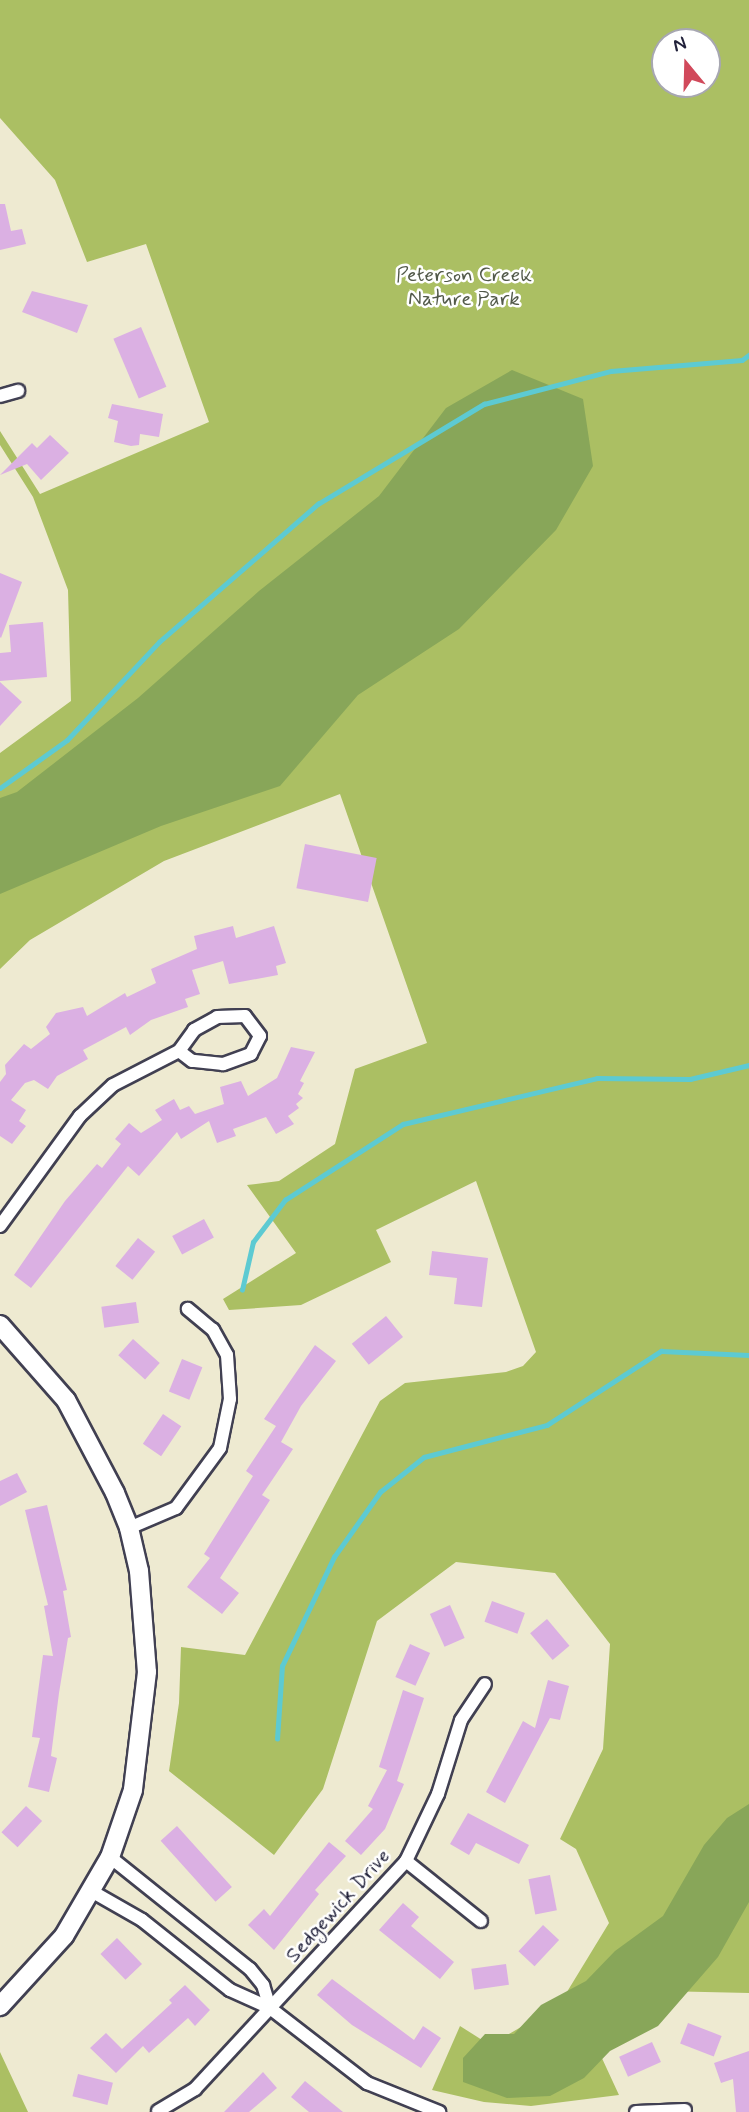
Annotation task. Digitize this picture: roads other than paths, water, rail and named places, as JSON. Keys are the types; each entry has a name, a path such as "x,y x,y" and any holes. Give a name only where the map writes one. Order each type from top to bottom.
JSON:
{"main road":[{"path":"0,1325 66,1400 129,1528 145,1608 144,1722 133,1790 110,1857 93,1892 34,1972 0,2006"}],"street":[{"path":"0,396 18,391"},
{"path":"0,1226 96,1100 113,1085 179,1051 194,1030 228,1014 245,1016 260,1036 251,1054 223,1063 192,1061 179,1051"},
{"path":"129,1528 176,1508 220,1448 230,1399 227,1355 213,1330 188,1309"},
{"name":"Sedgewick Drive","path":"158,2111 195,2090 406,1861 438,1794 461,1720 485,1684"},
{"path":"110,1857 250,1969 263,1985 270,2008"},
{"path":"406,1861 481,1921"},
{"path":"93,1892 142,1920 230,1990 270,2008 367,2083 439,2112"},
{"path":"636,2112 685,2110"}],"waterway":[{"path":"0,788 67,740 159,642 318,504 484,404 611,371 742,360 749,355"},
{"path":"242,1290 253,1242 285,1200 403,1124 597,1078 690,1079 749,1065"},
{"path":"277,1739 282,1666 334,1557 380,1492 424,1457 547,1425 661,1351 749,1355"}],"park label":[{"name":"Peterson Creek Nature Park","path":"464,287"}]}
